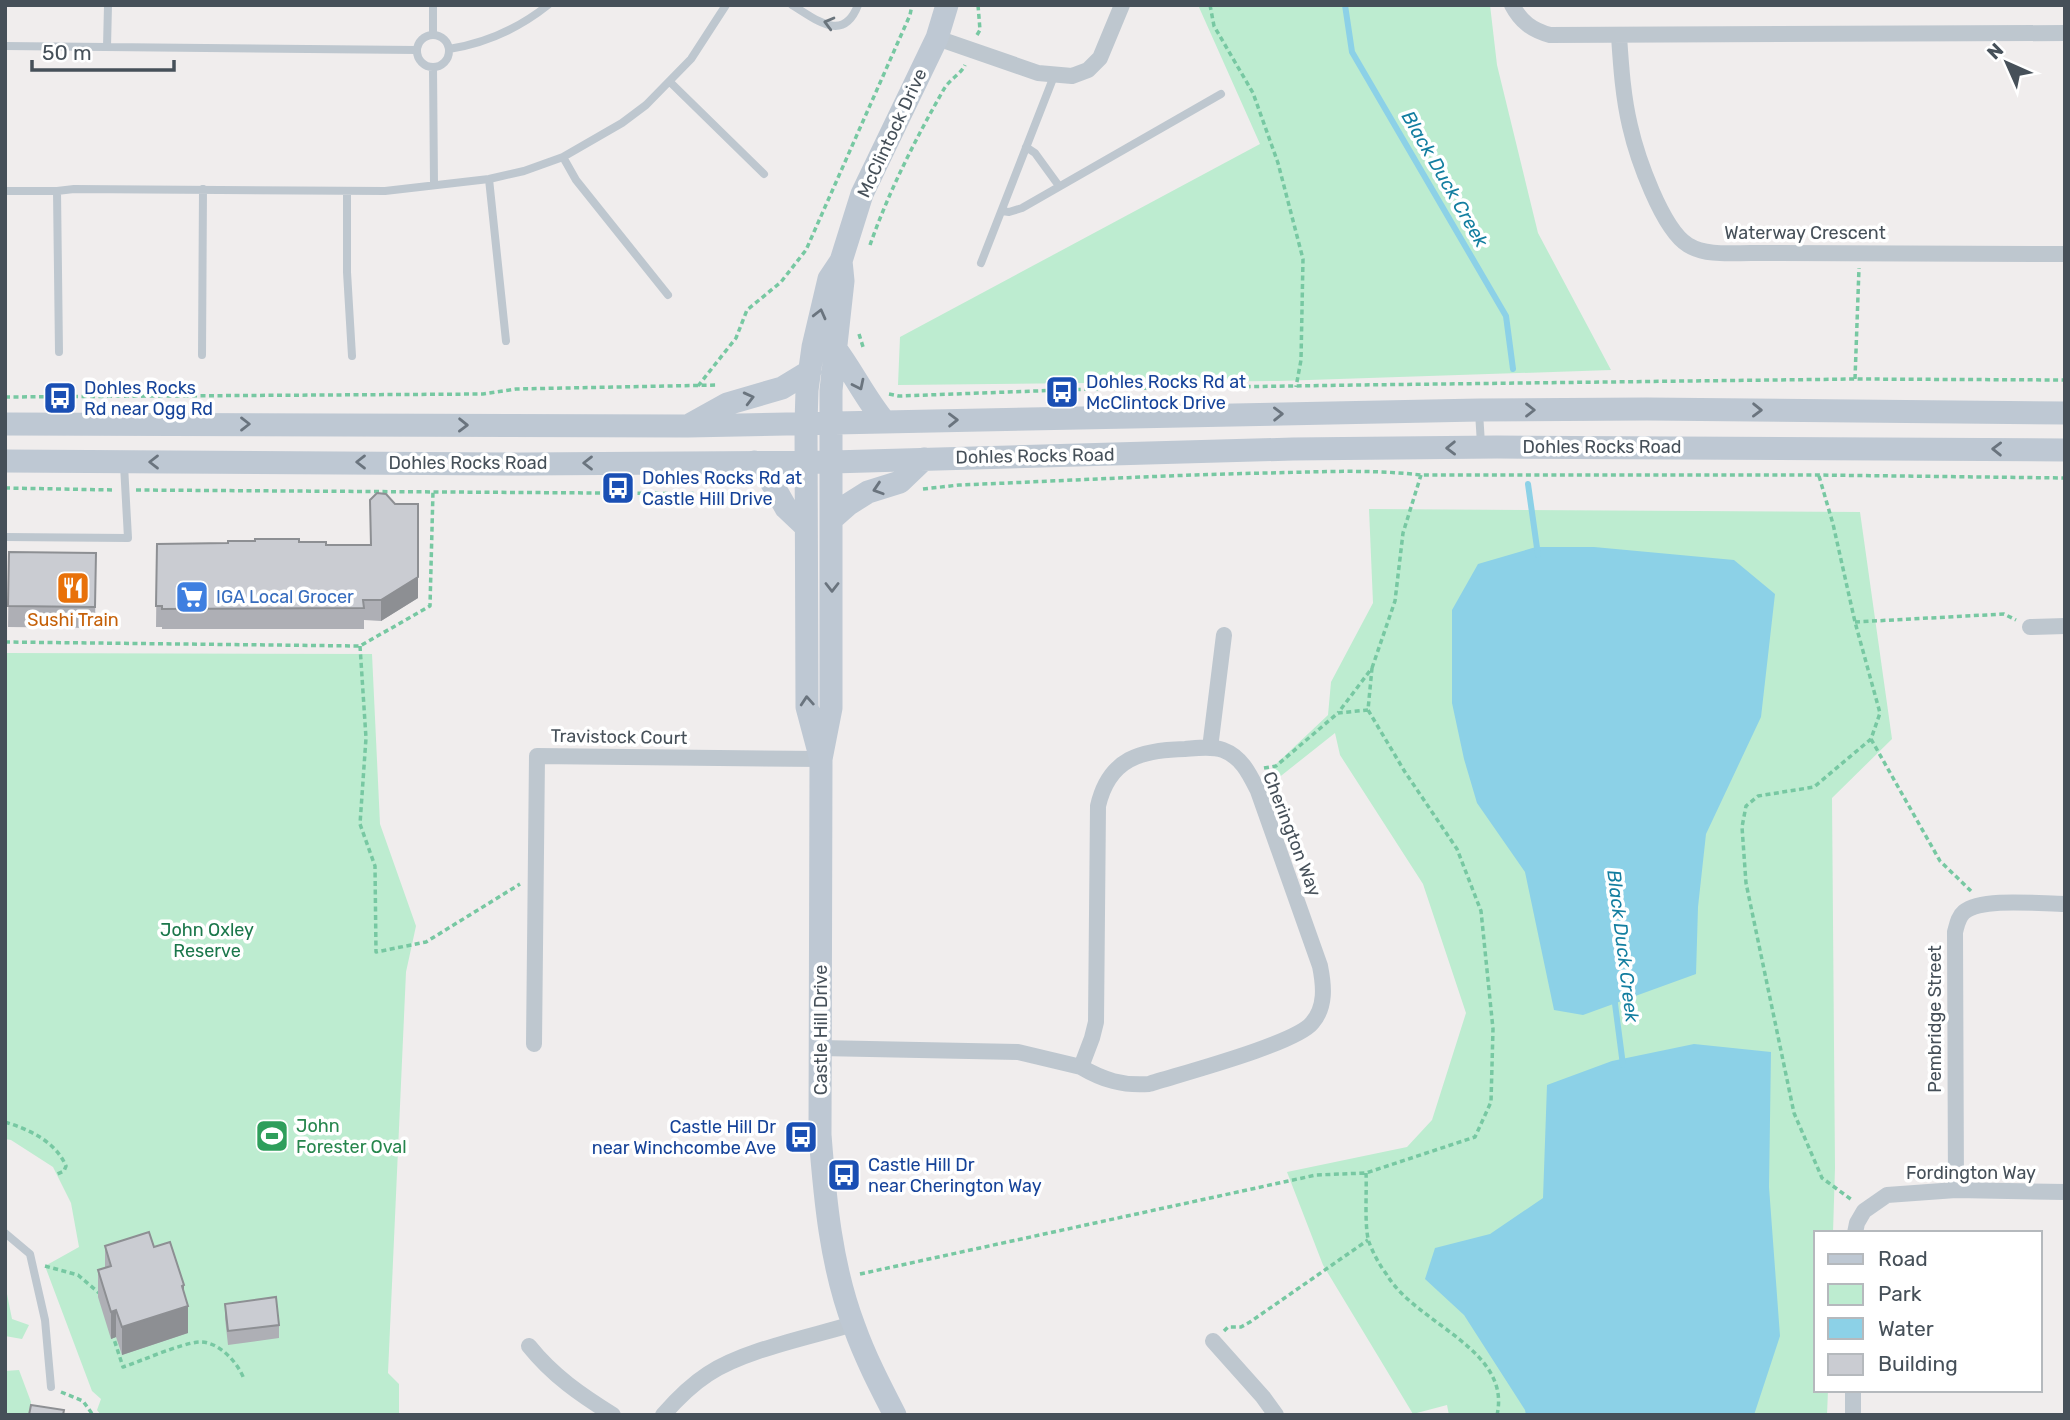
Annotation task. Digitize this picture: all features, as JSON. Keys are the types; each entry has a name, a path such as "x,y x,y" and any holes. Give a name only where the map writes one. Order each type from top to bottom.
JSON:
{"main road":[{"name":"McClintock Drive","path":"805,462 810,371 829,279 841,261 862,194 937,38 947,5"},
{"name":"McClintock Drive","path":"832,462 831,390 843,281 841,261"},
{"path":"835,348 884,421"},
{"path":"688,426 727,404 782,388 810,371"},
{"path":"5,424 688,426 1647,409 2065,413"},
{"name":"Dohles Rocks Road","path":"5,461 832,462 1293,449 1665,446 2065,450"},
{"path":"832,519 849,503 868,492 900,482 924,459"},
{"path":"754,462 769,478 786,508 805,526"},
{"name":"Castle Hill Drive","path":"805,462 807,707 821,759"},
{"name":"Castle Hill Drive","path":"832,462 831,708 821,759 820,1135 825,1193 840,1278 853,1324 875,1377 895,1415"}],"street":[{"path":"937,38 1017,66 1054,76 1072,76 1088,70 1100,58 1122,5"},
{"path":"1512,5 1526,24 1536,31 1550,35 2065,33"},
{"name":"Waterway Crescent","path":"1619,36 1630,129 1670,228 1689,245 1702,251 1765,253 2065,254"},
{"path":"2030,627 2065,626"},
{"path":"1210,748 1224,635"},
{"name":"Cherington Way","path":"820,1048 1018,1052 1081,1067 1111,1082 1130,1085 1149,1084 1282,1041 1312,1024 1320,1009 1325,990 1320,966 1258,791 1249,772 1224,750 1210,748 1141,753 1114,771 1101,792 1098,806 1096,1022 1081,1067"},
{"name":"Travistock Court","path":"534,1044 537,756 821,759"},
{"path":"1983,904 2065,904"},
{"name":"Pembridge Street","path":"1955,1190 1955,932 1958,920 1964,912 1983,904"},
{"name":"Fordington Way","path":"1864,1211 1887,1195 1955,1190 2065,1192"},
{"path":"1856,1231 1857,1223 1864,1211"},
{"path":"663,1415 681,1395 699,1381 736,1359 853,1324"},
{"path":"1213,1341 1276,1415"},
{"path":"529,1346 543,1364 572,1390 613,1415"},
{"path":"1853,1392 1853,1415"}],"lane":[{"path":"107,47 108,5"},
{"path":"433,5 433,34"},
{"path":"449,49 482,42 502,34 548,5"},
{"path":"5,191 385,191 524,171 563,158 579,146 622,123 646,105 691,59 726,5"},
{"path":"792,5 832,27 849,22 858,5"},
{"path":"433,34 444,39 449,49 445,61 433,67 421,62 416,50 420,40 433,34"},
{"path":"5,46 416,50"},
{"path":"433,67 434,185"},
{"path":"981,263 1054,76"},
{"path":"670,82 764,174"},
{"path":"1002,211 1014,211 1221,94"},
{"path":"1026,147 1035,153 1059,186"},
{"path":"563,158 576,180 668,295"},
{"path":"489,178 506,341"},
{"path":"202,355 203,189"},
{"path":"57,191 59,352"},
{"path":"346,192 352,356"},
{"path":"1479,410 1481,447"},
{"path":"5,537 128,538 124,462"},
{"path":"5,1233 30,1254 45,1320 51,1387"}],"path":[{"path":"698,386 736,338 747,310 780,282 806,250 905,27 912,5"},
{"path":"867,252 880,217 930,114 945,87 964,69 980,30 978,5"},
{"path":"1210,5 1214,26 1253,93 1279,163 1303,259 1301,360 1296,387"},
{"path":"1855,379 1860,252"},
{"path":"858,330 868,361"},
{"path":"882,390 899,396 1091,389 1855,379 2065,380"},
{"path":"5,397 483,394 516,389 723,384"},
{"path":"913,491 959,485 1199,475 1392,471 1421,475 2065,478"},
{"path":"840,1278 1316,1175 1366,1173 1475,1137 1491,1102 1493,1029 1481,911 1457,849 1405,772 1368,710 1372,668 1395,601 1403,533 1421,475"},
{"path":"1818,475 1833,524 1855,622 1880,713 1871,739 1814,787 1758,796 1746,806 1742,827 1746,883 1794,1113 1822,1178 1864,1211"},
{"path":"5,488 748,492 759,496"},
{"path":"5,642 360,646 430,606 433,491"},
{"path":"1855,622 2004,614 2030,627"},
{"path":"360,646 366,738 360,824 375,866 376,952 426,942 537,873"},
{"path":"1249,772 1276,766 1338,713 1372,668"},
{"path":"1338,713 1368,710"},
{"path":"1871,739 1940,861 1983,904"},
{"path":"5,1122 29,1130 54,1147 66,1166 64,1171 55,1175"},
{"path":"1366,1173 1368,1240 1388,1278 1421,1313 1478,1353 1495,1379 1499,1405 1497,1415"},
{"path":"1213,1341 1228,1327 1241,1327 1250,1322 1368,1240"},
{"path":"33,1265 78,1275 87,1280 101,1296"},
{"path":"111,1328 123,1367 200,1342 222,1351 239,1367 244,1380"},
{"path":"51,1387 83,1401 93,1415"}],"green space":[{"path":"1198,5 1490,5 1497,65 1538,233 1611,370 1279,381 898,385 900,337 1260,144"},
{"path":"1369,509 1860,512 1892,739 1832,798 1833,1231 1814,1231 1814,1392 1828,1392 1827,1415 1449,1415 1447,1405 1413,1414 1323,1265 1287,1172 1407,1147 1432,1120 1466,1013 1423,884 1340,755 1335,733 1277,779 1273,767 1328,715 1331,682 1373,603"},
{"name":"John Oxley Reserve","path":"5,653 372,654 380,824 416,926 406,972 388,1373 399,1384 399,1415 101,1415 97,1410 101,1399 92,1391 45,1266 79,1247 71,1203 53,1167 11,1140 5,1139"},
{"path":"5,1284 12,1319 29,1325 22,1339 5,1336"},
{"path":"19,1370 31,1402 29,1415 5,1415 5,1371"}],"water":[{"path":"1536,547 1594,547 1734,560 1775,594 1761,717 1706,834 1698,907 1696,974 1583,1015 1554,1010 1525,872 1477,803 1452,703 1452,610 1478,564"},
{"path":"1694,1044 1771,1052 1769,1187 1780,1336 1754,1415 1526,1415 1464,1315 1425,1279 1435,1248 1490,1234 1543,1198 1547,1085 1612,1061"}],"building":[{"path":"377,493 386,494 395,504 418,504 418,577 381,600 363,600 364,608 162,609 162,606 156,606 157,544 299,539 299,542 326,542 326,545 371,545 370,500"},
{"path":"9,552 96,553 95,607 8,606"},
{"path":"149,1232 154,1247 170,1242 188,1306 122,1327 116,1310 111,1312 98,1270 111,1266 105,1246"},
{"path":"276,1297 279,1325 228,1331 225,1304"},
{"path":"31,1405 64,1410 63,1415 29,1415"}],"waterway":[{"name":"Black Duck Creek","path":"1345,5 1352,52 1506,316 1513,369"},
{"name":"Black Duck Creek","path":"1528,484 1538,555"},
{"name":"Black Duck Creek","path":"1614,996 1623,1065"}],"place":[{"name":"Dohles Rocks Rd at McClintock Drive","path":"1062,392"},
{"name":"Dohles Rocks Rd near Ogg Rd","path":"60,398"},
{"name":"Dohles Rocks Rd at Castle Hill Drive","path":"618,488"},
{"name":"Sushi Train","path":"73,588"},
{"name":"IGA Local Grocer","path":"192,597"},
{"name":"John Forester Oval","path":"272,1136"},
{"name":"Castle Hill Dr near Winchcombe Ave","path":"801,1137"},
{"name":"Castle Hill Dr near Cherington Way","path":"844,1175"}]}
